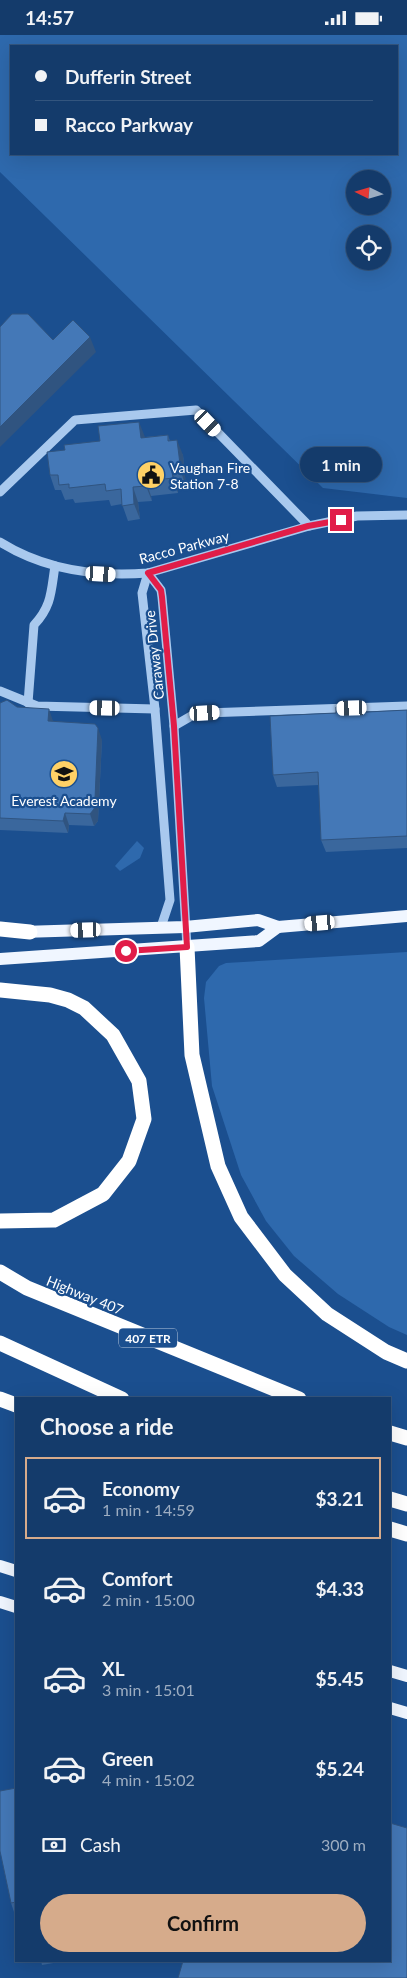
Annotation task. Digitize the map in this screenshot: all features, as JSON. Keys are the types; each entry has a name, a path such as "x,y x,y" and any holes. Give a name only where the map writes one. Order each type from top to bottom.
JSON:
{"highway":[{"path":"0,929 30,932"},
{"path":"187,947 192,1055 218,1167 241,1217 285,1275 327,1314 386,1352 407,1361"},
{"path":"0,990 50,995 68,1000 84,1008 113,1035 140,1081 144,1119 129,1161 103,1194 54,1220 0,1221"},
{"name":"Highway 407","path":"0,1273 26,1288 294,1397"},
{"path":"0,1343 118,1397"},
{"path":"0,1399 15,1405"},
{"path":"391,1433 407,1438"},
{"path":"391,1499 407,1504"},
{"path":"391,1529 407,1534"}],"main road":[{"path":"0,934 185,927 258,919 278,927 407,915"},
{"path":"0,959 259,941 278,927"},
{"path":"0,1566 15,1571"},
{"path":"0,1603 15,1607"},
{"path":"391,1671 407,1676"},
{"path":"391,1708 407,1713"}],"street":[{"path":"0,492 75,420 196,410 308,526"},
{"name":"Racco Parkway","path":"0,542 12,549 55,566 86,573 148,573 308,526 357,516 407,515"},
{"path":"28,703 34,625 50,602 55,566"},
{"name":"Caraway Drive","path":"148,573 142,596 155,709 170,901 160,927"},
{"name":"Caraway Drive","path":"148,573 161,590 184,859 187,947"},
{"path":"0,691 36,706 155,709"},
{"path":"174,726 193,715 205,713 407,706"}],"shaded area":[{"path":"0,35 407,35 407,498 323,488 0,172"},
{"path":"137,841 144,848 140,858 120,871 115,866"},
{"path":"407,952 407,1335 389,1327 338,1294 294,1256 266,1221 241,1175 212,1086 204,998 206,982 219,966 226,963"}],"building":[{"path":"12,314 28,314 53,340 73,320 90,337 0,427 0,327"},
{"path":"139,422 141,438 168,435 168,441 177,440 181,472 172,472 173,478 146,481 146,486 133,487 134,504 122,506 121,489 106,491 105,484 69,488 69,484 59,485 58,475 50,475 47,452 65,450 64,445 100,441 98,426"},
{"path":"7,700 17,707 49,709 48,721 95,724 98,728 95,799 94,809 90,814 65,813 63,821 0,818 0,703"},
{"path":"347,706 347,713 407,710 407,836 321,840 318,772 273,775 270,716 336,713 336,707"},
{"path":"15,1788 15,1902 11,1903 0,1851 0,1791"},
{"path":"391,1823 407,1828 407,1978 178,1978 183,1962 391,1962"}],"place":[{"name":"Vaughan Fire Station 7-8","path":"151,475"},
{"name":"Everest Academy","path":"64,774"}],"route":[{"path":"126,951 187,947 184,859 162,597 161,590 148,573 308,526 341,520"}]}
